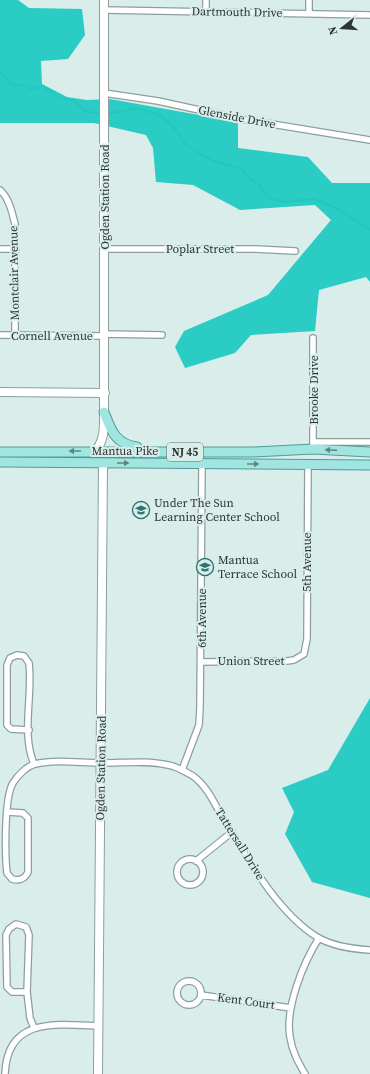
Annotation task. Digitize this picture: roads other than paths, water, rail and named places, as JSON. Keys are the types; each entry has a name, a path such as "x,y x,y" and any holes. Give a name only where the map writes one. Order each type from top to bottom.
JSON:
{"main road":[{"path":"104,412 116,439 123,444 134,447 244,448 252,452"},
{"name":"Mantua Pike","path":"0,452 252,452 313,445 370,452"},
{"name":"Mantua Pike","path":"0,462 370,465"}],"street":[{"name":"Ogden Station Road","path":"96,451 102,443 104,435 105,393 104,0"},
{"path":"206,0 206,11"},
{"path":"309,0 309,14"},
{"name":"Dartmouth Drive","path":"104,10 370,15"},
{"name":"Glenside Drive","path":"104,93 158,101 248,120 370,140"},
{"name":"Montclair Avenue","path":"0,190 6,198 13,219 16,249 15,335"},
{"path":"0,249 16,249"},
{"name":"Poplar Street","path":"105,249 255,249 295,251"},
{"name":"Cornell Avenue","path":"0,335 162,335"},
{"name":"Brooke Drive","path":"313,338 313,445 370,442"},
{"path":"0,392 105,393"},
{"name":"Ogden Station Road","path":"98,1074 103,463"},
{"name":"6th Avenue","path":"182,770 199,725 202,662 202,463"},
{"name":"5th Avenue","path":"300,658 305,650 307,639 308,464"},
{"path":"7,812 23,813 28,818 28,872 26,876 20,880 12,879 7,873 7,812 7,799 12,784 23,772 34,764 30,749 29,730 29,663 24,656 16,655 10,658 7,665 8,725 11,729 29,730"},
{"name":"Union Street","path":"202,662 287,661 300,658"},
{"name":"Tattersall Drive","path":"34,764 155,763 169,765 182,770 193,777 206,790 275,898 299,925 319,938 348,948 370,950"},
{"path":"196,861 202,868 202,877 196,883 192,884 183,882 178,876 178,867 184,860 196,861 232,832"},
{"path":"27,992 12,992 7,987 6,935 9,929 16,924 26,927 29,935 27,992 30,1018 34,1028"},
{"path":"305,1074 294,1054 291,1044 289,1028 291,1008 300,979 319,938"},
{"name":"Kent Court","path":"185,982 194,982 200,987 201,995 197,1002 189,1005 181,1002 177,991 185,982"},
{"name":"Kent Court","path":"201,995 291,1008"},
{"path":"5,1074 6,1058 11,1047 20,1037 34,1028 49,1025 98,1026"}],"waterway":[{"path":"0,72 11,84 26,86 32,89 43,86 58,97 74,101 86,112 102,113"},
{"path":"107,113 120,112 135,108 158,114 173,126 186,145 213,161 241,168 249,178 259,185 267,197 284,202 313,199 338,209 370,230"}],"place":[{"name":"Under The Sun Learning Center School","path":"141,510"},
{"name":"Mantua Terrace School","path":"205,567"}]}
